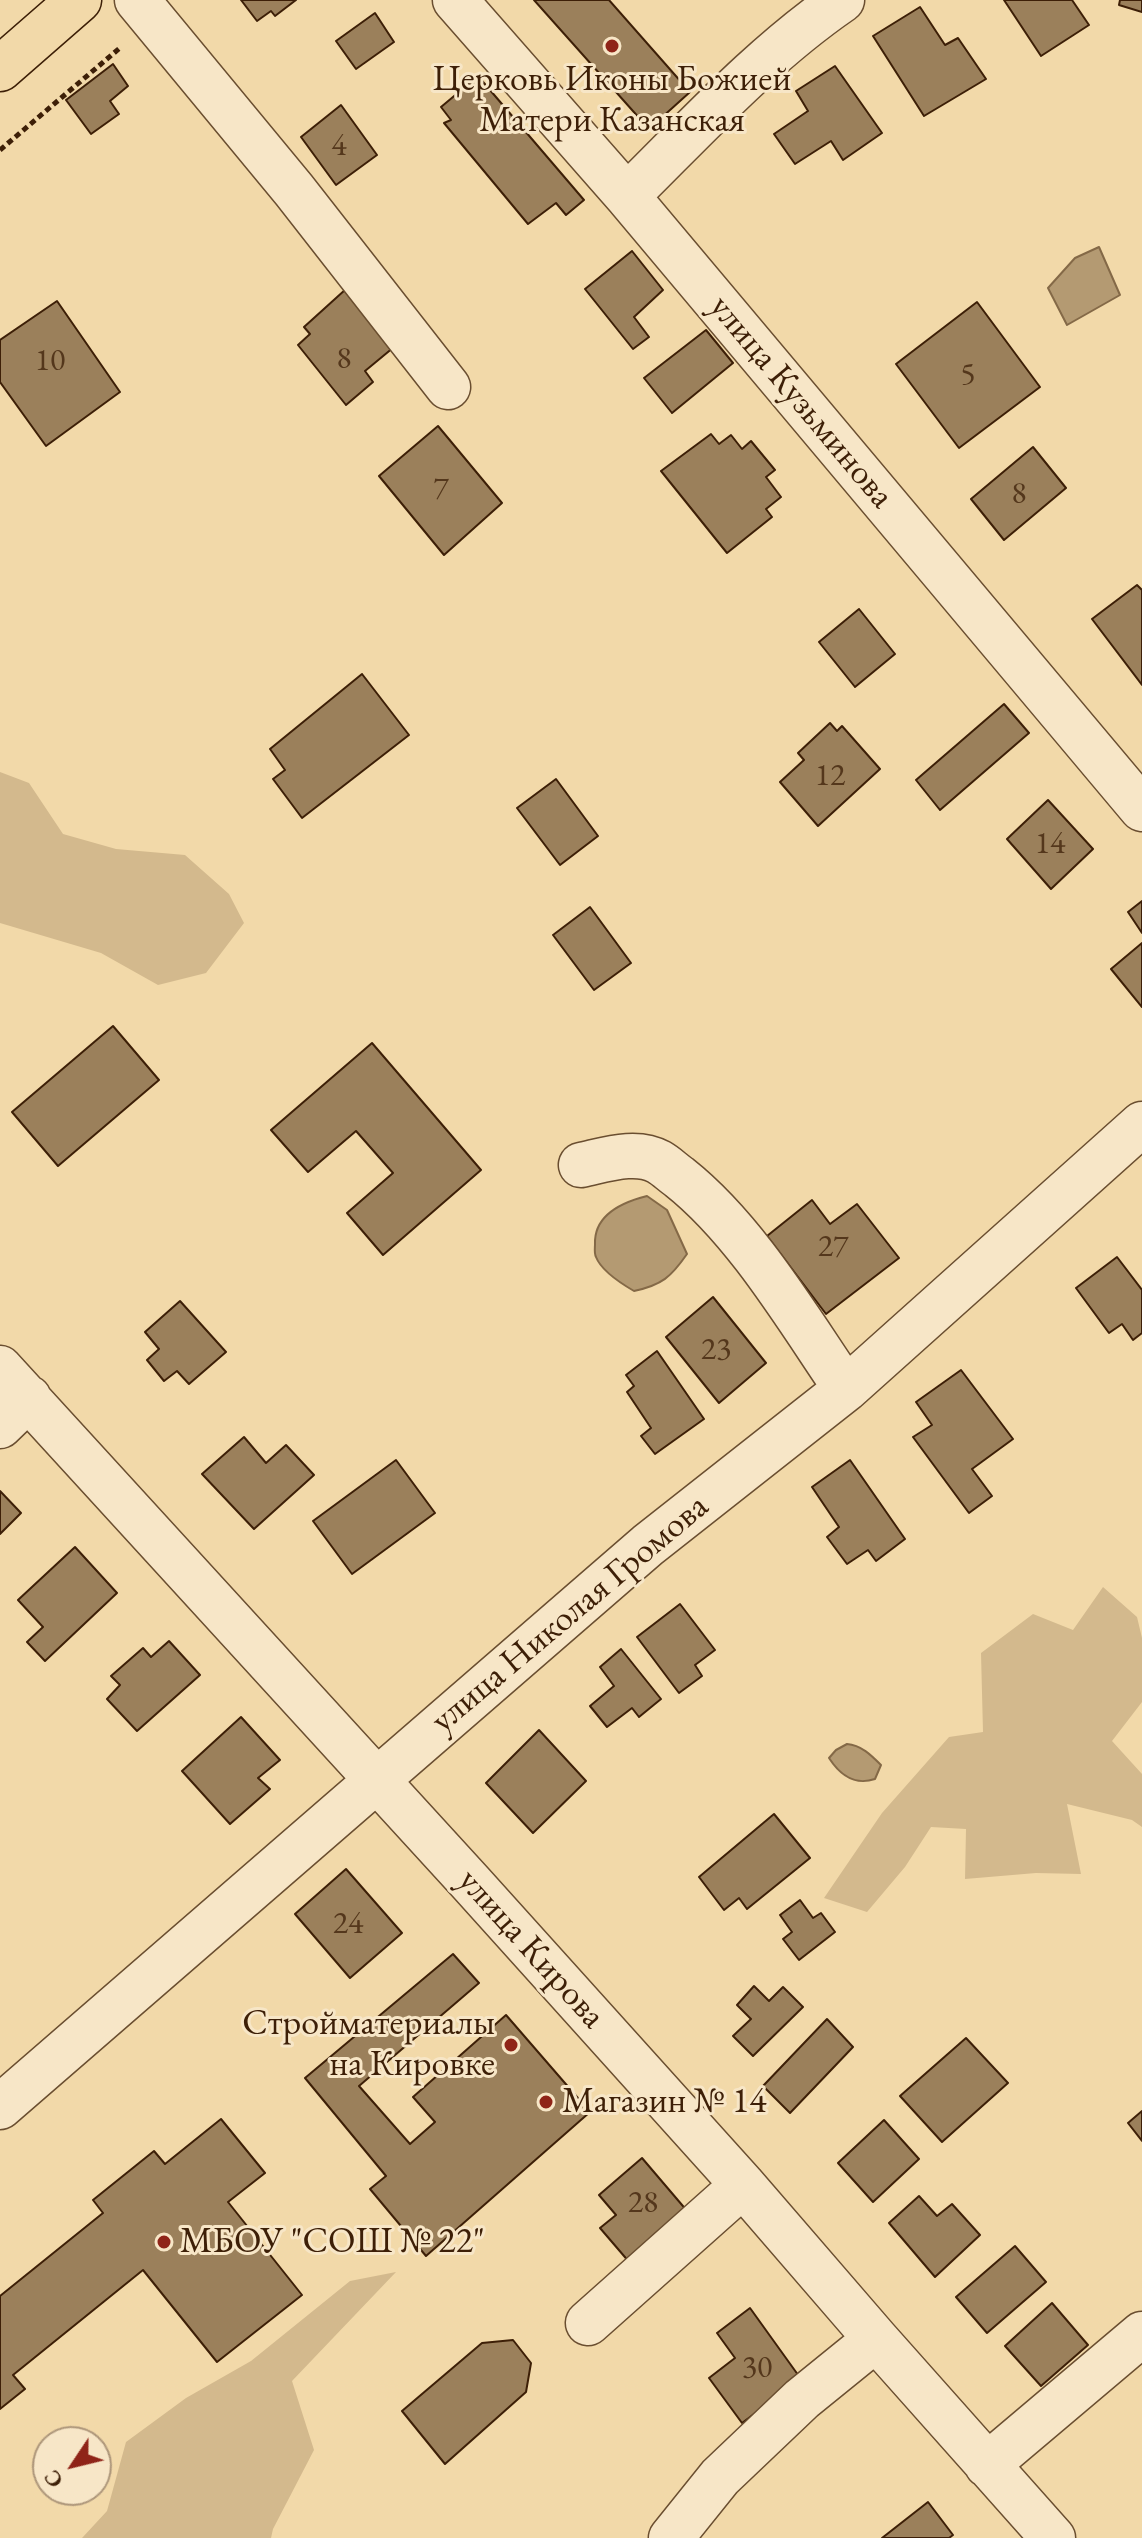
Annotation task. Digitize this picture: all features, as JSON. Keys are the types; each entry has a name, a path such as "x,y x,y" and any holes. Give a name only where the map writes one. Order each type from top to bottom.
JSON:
{"main road":[{"path":"0,69 79,0"}],"street":[{"name":"улица Кузьминова","path":"455,0 627,196 1142,809"},
{"path":"627,196 735,88 817,17 842,0"},
{"path":"145,10 294,190 448,387"},
{"name":"улица Николая Громова","path":"0,2107 648,1545 846,1389 1142,1124"},
{"path":"581,1165 626,1156 657,1161 699,1193 772,1281 846,1389"},
{"name":"улица Кирова","path":"10,1397 377,1778 743,2185 1053,2538"},
{"path":"588,2323 743,2185"},
{"path":"987,2465 1142,2334"},
{"path":"671,2538 720,2477 802,2399 876,2339"}],"path":[{"path":"0,150 145,10"}],"shaded area":[{"path":"1099,247 1120,295 1067,325 1048,288 1075,258"},
{"path":"0,772 29,783 63,834 116,849 185,855 229,894 244,923 206,973 158,985 101,953 0,923"},
{"path":"647,1196 667,1210 687,1254 665,1279 634,1291 602,1267 595,1255 596,1234 599,1225 612,1211"},
{"path":"1103,1587 1137,1617 1142,1638 1142,1702 1112,1741 1142,1774 1142,1827 1132,1820 1067,1804 1081,1874 1036,1873 965,1879 966,1829 931,1827 905,1867 867,1912 824,1898 882,1813 949,1737 983,1732 981,1653 1033,1614 1073,1630"},
{"path":"847,1744 861,1748 881,1765 875,1779 860,1781 848,1778 833,1764 829,1758"},
{"path":"396,2272 292,2381 314,2450 271,2538 82,2538 108,2506 112,2506 112,2493 126,2442 186,2398 251,2361 350,2281"}],"building":[{"path":"241,0 296,0 275,16 271,11 257,21"},
{"name":"Церковь Иконы Божией Матери Казанская","path":"534,0 609,0 690,92 649,129"},
{"path":"1004,0 1072,0 1089,25 1041,56"},
{"path":"1120,0 1142,0 1142,12 1119,5"},
{"path":"920,7 945,45 958,38 986,79 924,116 873,36"},
{"path":"375,13 394,42 356,69 336,41"},
{"path":"113,64 128,86 110,101 119,114 91,134 66,100"},
{"path":"835,66 882,133 843,160 831,141 795,164 774,134 808,111 796,91"},
{"path":"478,76 584,200 566,215 556,203 528,224 444,123 451,120 441,107"},
{"path":"341,105 377,155 336,185 301,137"},
{"path":"632,251 663,290 634,317 649,337 633,349 585,289"},
{"path":"346,289 394,347 365,371 373,382 346,405 298,345 310,334 304,327"},
{"path":"57,301 120,392 46,446 0,382 0,340"},
{"path":"977,302 1040,387 959,448 896,364"},
{"path":"706,330 733,363 672,413 644,378"},
{"path":"438,426 502,503 444,555 379,476"},
{"path":"711,434 719,444 731,435 742,449 751,441 775,470 766,477 781,497 766,509 772,517 727,553 661,471"},
{"path":"1033,447 1066,488 1004,540 971,499"},
{"path":"1137,585 1142,590 1142,685 1092,619"},
{"path":"859,609 895,654 855,687 819,642"},
{"path":"362,674 409,735 302,818 273,779 285,770 270,749"},
{"path":"1004,704 1029,733 940,810 916,780"},
{"path":"830,723 837,731 842,726 880,769 818,826 780,782 804,760 798,753"},
{"path":"556,779 598,836 560,865 517,808"},
{"path":"1048,800 1093,849 1051,889 1007,839"},
{"path":"1142,901 1142,933 1128,912"},
{"path":"590,907 631,963 594,990 553,935"},
{"path":"1142,943 1142,1007 1111,969"},
{"path":"113,1026 159,1080 58,1166 12,1112"},
{"path":"372,1043 481,1170 383,1255 347,1213 393,1173 356,1131 308,1172 271,1130"},
{"path":"812,1200 830,1224 857,1204 899,1258 826,1314 767,1236"},
{"path":"1117,1257 1142,1290 1142,1333 1133,1340 1122,1324 1109,1333 1076,1288"},
{"path":"713,1297 766,1363 719,1403 666,1337"},
{"path":"180,1301 226,1352 189,1384 177,1371 164,1381 147,1360 159,1349 145,1332"},
{"path":"657,1351 704,1419 655,1454 641,1436 651,1428 627,1392 634,1386 626,1375"},
{"path":"961,1370 1013,1439 972,1469 992,1496 969,1513 913,1437 932,1425 916,1402"},
{"path":"244,1437 266,1463 286,1445 314,1475 254,1529 202,1474"},
{"path":"396,1460 435,1513 352,1574 313,1521"},
{"path":"850,1460 905,1539 876,1561 868,1550 847,1564 827,1537 839,1527 812,1487"},
{"path":"0,1491 21,1513 0,1534"},
{"path":"75,1547 117,1593 45,1661 27,1642 43,1627 18,1600"},
{"path":"680,1604 715,1650 695,1665 702,1676 679,1693 637,1637"},
{"path":"169,1641 200,1675 137,1731 107,1699 120,1685 111,1676 143,1648 151,1657"},
{"path":"621,1649 661,1699 639,1717 632,1708 607,1727 590,1706 614,1686 600,1667"},
{"path":"241,1717 280,1760 258,1778 270,1789 230,1824 182,1771"},
{"path":"539,1730 586,1781 533,1833 486,1783"},
{"path":"774,1814 810,1858 747,1909 739,1898 724,1910 699,1877"},
{"path":"346,1869 402,1933 350,1978 295,1914"},
{"path":"800,1900 813,1918 821,1913 835,1932 799,1960 783,1939 792,1932 780,1915"},
{"path":"453,1954 479,1983 359,2086 410,2144 435,2122 413,2097 506,2015 590,2112 426,2256 370,2189 386,2176 305,2078"},
{"path":"754,1986 769,2001 783,1987 803,2007 753,2056 733,2036 751,2019 737,2005"},
{"path":"827,2019 853,2047 790,2113 763,2086"},
{"path":"966,2038 1008,2083 942,2142 900,2096"},
{"path":"1142,2111 1142,2141 1128,2123"},
{"name":"МБОУ \"СОШ № 22\"","path":"221,2119 265,2173 228,2202 302,2295 217,2362 143,2270 13,2375 25,2389 0,2409 0,2296 103,2213 93,2200 154,2151 165,2164"},
{"path":"884,2120 919,2159 873,2202 838,2163"},
{"path":"642,2158 688,2212 630,2263 600,2228 616,2215 599,2195"},
{"path":"919,2196 937,2216 952,2204 980,2235 935,2277 889,2223"},
{"path":"1015,2246 1046,2282 987,2333 956,2297"},
{"path":"1052,2303 1088,2345 1041,2386 1005,2346"},
{"path":"750,2308 801,2379 742,2423 709,2378 735,2358 717,2333"},
{"path":"513,2340 531,2363 526,2392 445,2464 402,2411 482,2343"},
{"path":"928,2502 953,2535 949,2538 882,2538"}],"place":[{"name":"Церковь Иконы Божией Матери Казанская","path":"612,46"},
{"name":"Стройматериалы на Кировке","path":"511,2045"},
{"name":"Магазин № 14","path":"546,2102"},
{"name":"МБОУ \"СОШ № 22\"","path":"164,2242"}]}
